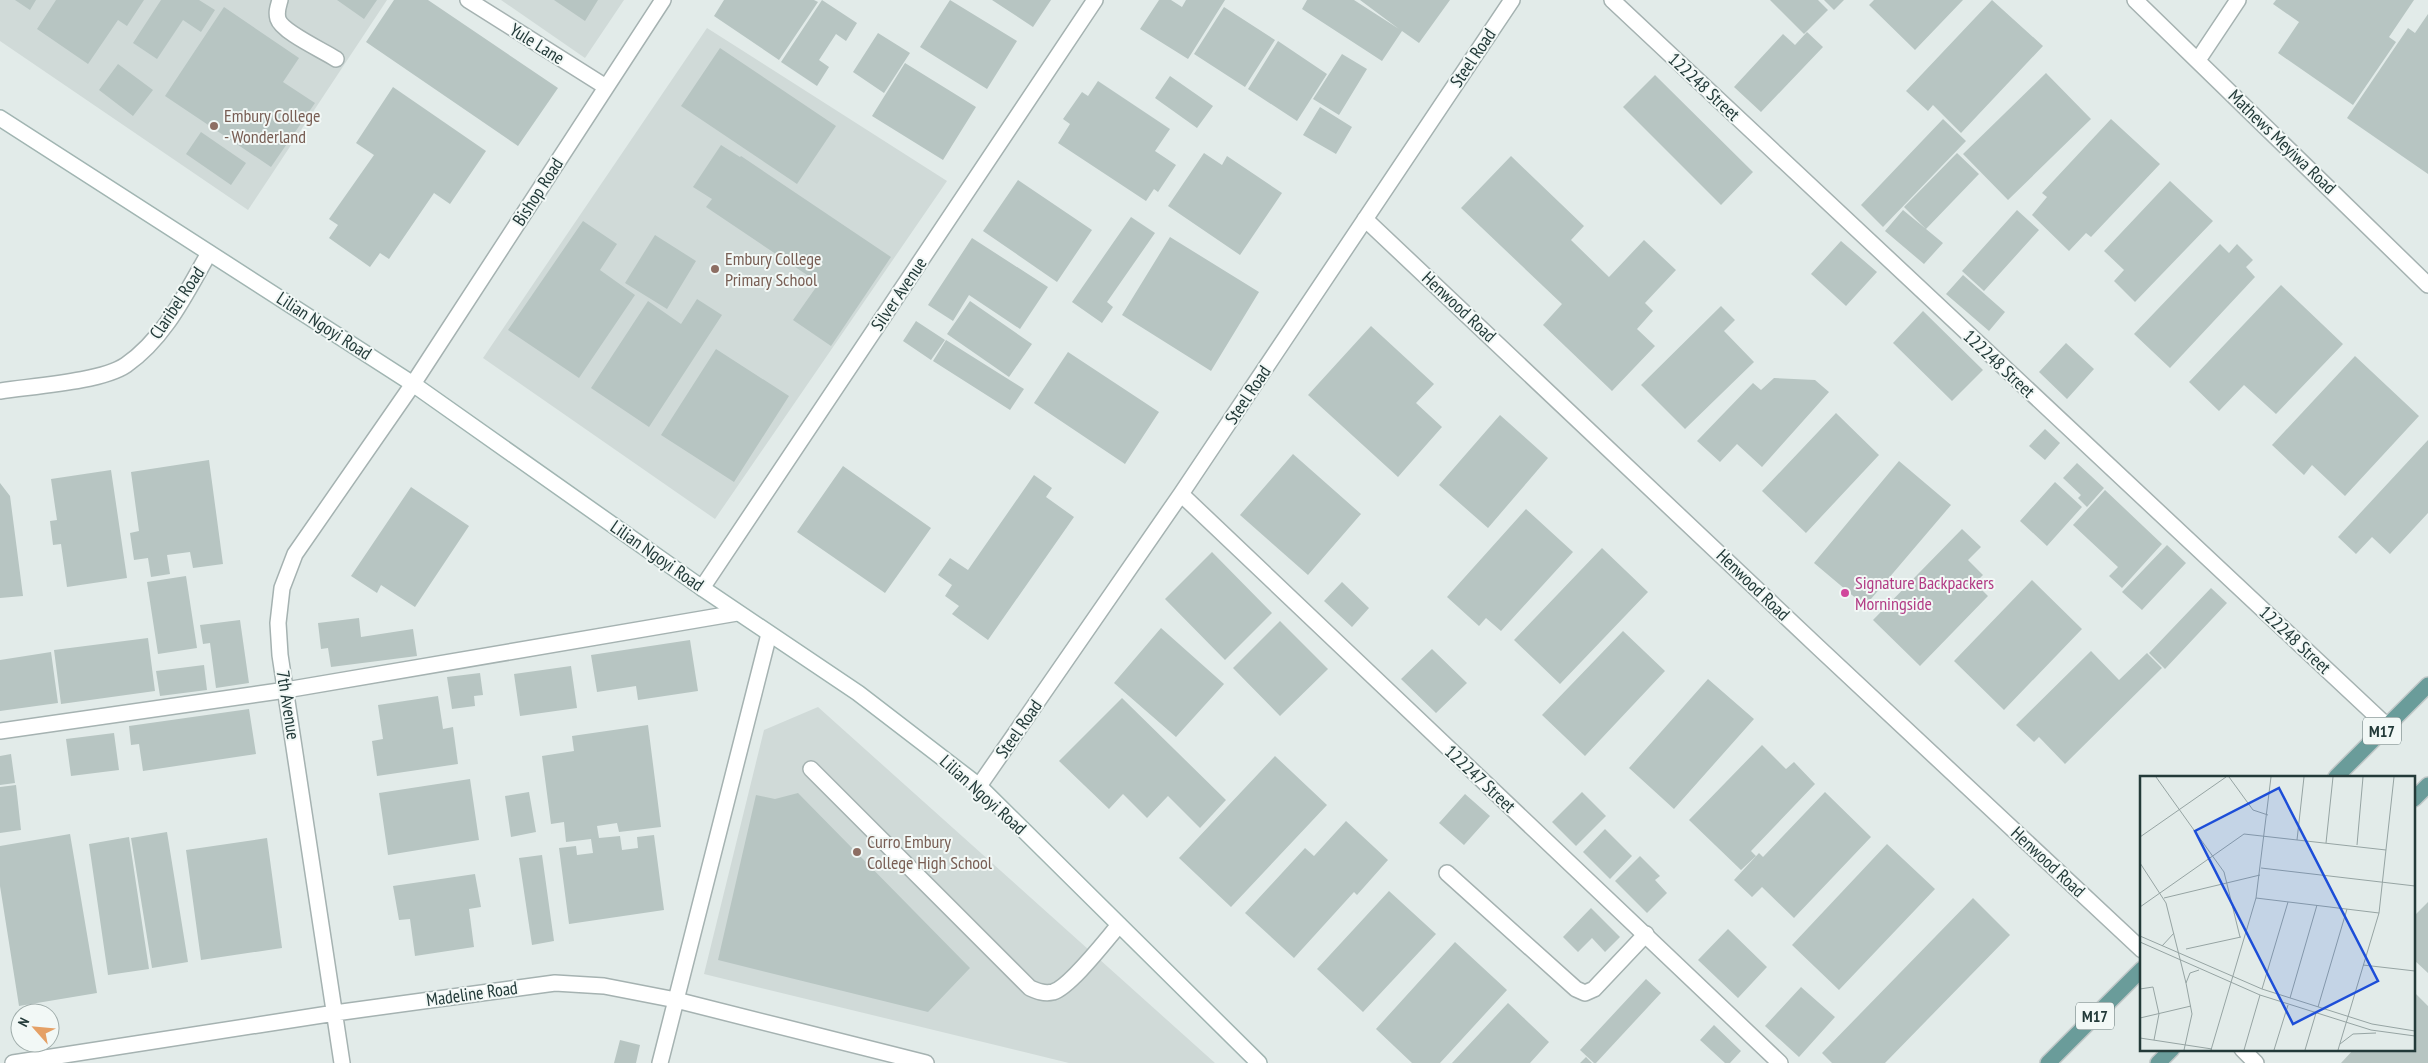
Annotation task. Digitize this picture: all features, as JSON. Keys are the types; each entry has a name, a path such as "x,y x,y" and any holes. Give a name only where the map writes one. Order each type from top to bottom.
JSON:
{"main road":[{"name":"M17","path":"2337,776 2428,685"},
{"path":"2416,797 2428,785"},
{"name":"M17","path":"2048,1063 2140,971"},
{"path":"2158,1063 2171,1050"}],"street":[{"path":"280,0 277,10 279,21 290,31 336,59"},
{"name":"Yule Lane","path":"468,0 606,87"},
{"name":"Bishop Road","path":"413,384 663,0"},
{"name":"Silver Avenue","path":"702,588 1095,0"},
{"name":"Steel Road","path":"979,786 1181,494 1512,0"},
{"name":"122248 Street","path":"1612,0 1816,194 2387,726"},
{"name":"Mathews Meyiwa Road","path":"2135,0 2428,284"},
{"path":"2198,60 2238,0"},
{"name":"Lilian Ngoyi Road","path":"0,118 413,384 702,588 858,693 979,786 1259,1063"},
{"name":"Henwood Road","path":"1365,219 1818,648 2140,948"},
{"name":"Claribel Road","path":"0,390 87,379 125,366 157,338 209,253"},
{"name":"7th Avenue","path":"342,1063 280,655 278,623 282,588 295,554 413,384"},
{"name":"122247 Street","path":"1181,494 1780,1063"},
{"path":"0,731 286,690 738,612"},
{"path":"660,1063 769,634"},
{"path":"811,769 1030,988 1044,993 1054,991 1070,980 1119,925"},
{"path":"1447,873 1576,989 1585,993 1594,989 1646,934"},
{"name":"Madeline Road","path":"13,1063 90,1057 335,1013 555,983 604,986 676,1000 926,1063"},
{"path":"2243,1050 2256,1063"}],"shaded area":[{"name":"Embury College - Wonderland","path":"0,0 387,0 248,210 0,41"},
{"path":"501,0 624,0 585,58"},
{"name":"Embury College Primary School","path":"707,28 947,181 715,519 483,358"},
{"name":"Curro Embury College High School","path":"818,707 1215,1063 1069,1063 704,974 764,730"}],"building":[{"path":"15,0 36,0 30,10"},
{"path":"56,0 144,0 127,26 118,20 88,64 37,29"},
{"path":"161,0 199,0 215,10 201,32 183,20 157,59 133,43"},
{"path":"337,0 377,0 364,19"},
{"path":"394,0 428,0 558,88 518,146 366,42"},
{"path":"554,0 598,0 585,21"},
{"path":"724,0 814,0 818,2 779,60 714,16"},
{"path":"822,0 857,23 846,41 836,34 819,60 829,67 817,86 781,62"},
{"path":"950,0 1017,41 987,89 920,47"},
{"path":"992,0 1051,0 1033,27"},
{"path":"1159,0 1171,0 1182,7 1186,0 1225,0 1188,59 1140,29"},
{"path":"1307,0 1354,0 1399,29 1360,0 1450,0 1419,43 1402,31 1382,61 1302,9"},
{"path":"1770,0 1818,0 1828,10 1804,34"},
{"path":"1824,0 1844,0 1834,10"},
{"path":"1874,0 1963,0 1915,50 1869,5"},
{"path":"1992,0 2043,46 1961,133 1933,105 1928,111 1906,91"},
{"path":"2276,0 2414,0 2389,37 2396,42 2353,105 2278,53 2299,22 2273,4"},
{"path":"224,7 299,58 283,82 315,103 271,167 165,96"},
{"path":"1224,7 1275,40 1245,87 1194,54"},
{"path":"2428,14 2428,174 2347,118 2408,28 2415,33"},
{"path":"1807,32 1823,47 1761,112 1734,87 1783,34 1795,45"},
{"path":"878,33 910,53 884,93 853,72"},
{"path":"1278,41 1327,74 1297,121 1248,89"},
{"path":"720,48 836,126 797,184 681,106"},
{"path":"1342,54 1367,69 1339,115 1313,99"},
{"path":"905,63 976,107 943,160 872,116"},
{"path":"118,64 153,90 133,116 99,90"},
{"path":"2046,73 2091,119 2008,200 1963,154"},
{"path":"1655,75 1753,172 1721,205 1623,107"},
{"path":"1170,76 1213,106 1197,128 1155,98"},
{"path":"1098,81 1170,129 1155,151 1176,165 1158,192 1154,189 1146,201 1058,143 1070,124 1063,119 1082,92 1088,96"},
{"path":"393,87 486,151 450,204 434,193 389,259 380,253 370,267 329,238 338,225 329,219 374,155 356,143"},
{"path":"1320,107 1352,127 1336,154 1303,135"},
{"path":"1943,119 1966,141 1883,227 1861,205"},
{"path":"2111,119 2160,164 2091,237 2086,233 2069,251 2032,215 2047,197 2042,193"},
{"path":"201,132 246,163 231,185 186,154"},
{"path":"721,145 741,156 891,257 831,346 793,320 819,283 706,207 712,199 693,187"},
{"path":"1204,153 1222,165 1227,156 1282,193 1240,255 1168,206"},
{"path":"1957,153 1979,174 1926,229 1904,207"},
{"path":"1511,156 1584,226 1571,240 1609,277 1644,240 1676,270 1645,303 1653,311 1637,329 1655,346 1612,391 1543,325 1562,304 1461,208"},
{"path":"1018,180 1092,230 1057,282 983,231"},
{"path":"2170,181 2213,221 2135,302 2114,281 2124,270 2104,251"},
{"path":"1903,210 1943,243 1924,264 1885,231"},
{"path":"2017,210 2039,230 1984,291 1962,271"},
{"path":"1131,217 1155,233 1107,302 1113,307 1102,323 1072,302"},
{"path":"583,221 617,244 600,270 635,295 579,378 508,330"},
{"path":"655,235 696,261 667,309 625,283"},
{"path":"1170,237 1259,292 1211,371 1122,315"},
{"path":"972,238 1048,287 1020,329 969,295 953,321 928,305"},
{"path":"1841,241 1877,272 1846,306 1811,274"},
{"path":"2220,244 2229,253 2237,244 2253,260 2246,267 2255,277 2170,368 2134,334"},
{"path":"1963,275 2005,312 1989,331 1946,294"},
{"path":"2281,285 2343,344 2276,414 2244,385 2219,411 2189,382"},
{"path":"697,299 722,315 649,427 591,388 648,301 681,324"},
{"path":"970,301 1032,344 1009,377 947,334"},
{"path":"1721,306 1735,320 1724,331 1754,362 1685,429 1641,385"},
{"path":"1923,311 1983,370 1952,401 1893,343"},
{"path":"916,321 945,340 931,360 903,341"},
{"path":"1371,326 1434,384 1416,403 1442,427 1398,477 1308,395"},
{"path":"946,340 1024,389 1010,410 933,361"},
{"path":"2066,343 2094,369 2067,399 2039,372"},
{"path":"716,349 789,396 734,482 661,435"},
{"path":"1068,352 1159,412 1125,464 1034,403"},
{"path":"2355,356 2419,416 2345,496 2312,465 2304,475 2272,445"},
{"path":"1774,378 1815,380 1829,392 1762,467 1737,444 1720,462 1697,441 1753,383 1761,390"},
{"path":"1836,413 1879,455 1806,533 1762,491"},
{"path":"1500,415 1548,458 1488,528 1439,485"},
{"path":"2045,429 2060,443 2045,460 2029,446"},
{"path":"2428,440 2428,513 2390,554 2372,537 2356,554 2338,537"},
{"path":"1293,454 1361,514 1308,575 1240,515"},
{"path":"209,460 223,564 193,568 190,552 167,555 170,574 151,577 148,558 134,560 130,533 139,531 131,472"},
{"path":"1899,461 1951,505 1865,606 1814,563"},
{"path":"2077,463 2104,488 2087,507 2078,498 2081,495 2063,478"},
{"path":"843,466 931,528 885,593 797,532"},
{"path":"111,470 127,578 67,587 61,544 53,545 50,521 57,520 51,479"},
{"path":"1034,475 1052,488 1046,497 1074,517 988,640 952,614 959,606 945,596 952,585 938,575 950,558 968,570"},
{"path":"2055,482 2082,507 2047,546 2020,521"},
{"path":"0,483 10,496 23,596 0,598"},
{"path":"411,487 469,526 415,607 381,585 377,593 351,576"},
{"path":"2105,490 2162,544 2122,588 2109,576 2118,567 2073,525"},
{"path":"1526,509 1573,552 1501,631 1486,618 1479,626 1447,597"},
{"path":"1962,529 1981,547 1968,560 1983,575 1975,583 1988,596 1920,666 1873,620"},
{"path":"2167,545 2186,563 2142,610 2122,592"},
{"path":"1602,548 1648,592 1560,684 1514,640"},
{"path":"1212,552 1272,613 1225,660 1165,599"},
{"path":"186,576 197,648 158,654 147,582"},
{"path":"2032,580 2082,629 2004,710 1954,661"},
{"path":"1342,582 1369,608 1352,627 1324,601"},
{"path":"2211,588 2227,603 2165,669 2149,653"},
{"path":"359,618 361,637 413,629 417,656 331,667 328,648 321,649 318,623"},
{"path":"240,620 249,683 216,688 210,643 203,644 200,625"},
{"path":"1280,621 1328,669 1280,716 1233,668"},
{"path":"1161,628 1224,684 1176,737 1114,683"},
{"path":"1623,631 1665,671 1585,756 1542,715"},
{"path":"148,638 155,691 61,704 54,650"},
{"path":"690,640 698,691 638,700 636,686 597,692 591,655"},
{"path":"1432,649 1467,683 1436,713 1401,679"},
{"path":"2091,651 2119,680 2147,653 2162,668 2065,764 2039,737 2034,742 2016,725"},
{"path":"51,652 58,703 0,711 0,660"},
{"path":"204,665 207,690 160,696 156,671"},
{"path":"571,666 577,708 520,716 514,674"},
{"path":"480,673 483,695 474,696 475,706 452,709 447,677"},
{"path":"1708,679 1754,719 1674,809 1629,768"},
{"path":"438,696 443,729 453,727 458,764 377,776 372,741 383,739 378,705"},
{"path":"1122,698 1226,800 1200,828 1168,796 1147,818 1123,794 1109,809 1059,761"},
{"path":"249,709 256,754 143,771 139,744 131,745 129,726"},
{"path":"648,725 661,827 619,832 617,823 597,826 599,838 620,836 622,850 638,848 637,837 654,835 664,910 569,924 559,848 576,846 577,855 593,853 591,839 566,842 564,822 551,824 542,756 574,751 572,736"},
{"path":"114,733 119,770 71,776 66,739"},
{"path":"1762,745 1786,769 1794,762 1815,784 1751,851 1756,856 1741,870 1689,820"},
{"path":"11,754 15,783 0,785 0,756"},
{"path":"1275,756 1327,805 1231,907 1179,858"},
{"path":"470,779 479,840 388,855 379,793"},
{"path":"16,785 21,830 0,833 0,787"},
{"path":"529,792 536,832 511,837 505,796"},
{"path":"1582,792 1606,816 1576,846 1552,822"},
{"path":"1825,792 1871,837 1794,918 1762,887 1752,897 1734,880 1759,853 1763,857"},
{"path":"798,793 970,968 928,1012 718,960 756,795 775,799"},
{"path":"1465,794 1490,816 1464,845 1439,823"},
{"path":"1346,821 1388,860 1357,895 1354,892 1294,958 1245,913 1305,848 1314,856"},
{"path":"1605,829 1632,856 1610,879 1583,852"},
{"path":"167,832 188,962 152,968 131,838"},
{"path":"70,834 97,993 37,1003 19,1003 0,886 0,846"},
{"path":"129,837 149,969 108,975 89,844"},
{"path":"267,838 282,948 201,960 186,850"},
{"path":"1887,844 1935,889 1839,990 1792,945"},
{"path":"542,855 554,941 532,945 519,858"},
{"path":"1640,856 1660,876 1655,880 1667,893 1647,913 1615,881"},
{"path":"475,874 481,907 469,909 474,947 415,956 410,919 399,920 393,886"},
{"path":"1389,891 1436,934 1363,1012 1317,969"},
{"path":"1973,898 2010,935 1885,1063 1832,1063 1822,1053"},
{"path":"2428,902 2428,973 2416,962 2416,914"},
{"path":"1591,908 1620,937 1605,952 1592,938 1578,952 1563,937"},
{"path":"1728,929 1767,967 1738,998 1698,960"},
{"path":"1455,942 1507,990 1440,1063 1412,1063 1376,1029"},
{"path":"1646,979 1661,993 1594,1063 1580,1050"},
{"path":"1801,987 1835,1017 1799,1057 1765,1026"},
{"path":"2416,994 2428,1006 2428,1063 2341,1063 2353,1050 2416,1050"},
{"path":"1508,1003 1549,1042 1530,1063 1452,1063"},
{"path":"1714,1025 1741,1051 1730,1063 1725,1063 1700,1040"},
{"path":"620,1040 640,1045 636,1063 614,1063"},
{"path":"1586,1057 1592,1063 1580,1063"}],"place":[{"name":"Embury College - Wonderland","path":"214,126"},
{"name":"Embury College Primary School","path":"715,269"},
{"name":"Signature Backpackers Morningside","path":"1845,593"},
{"name":"Curro Embury College High School","path":"857,852"}]}
